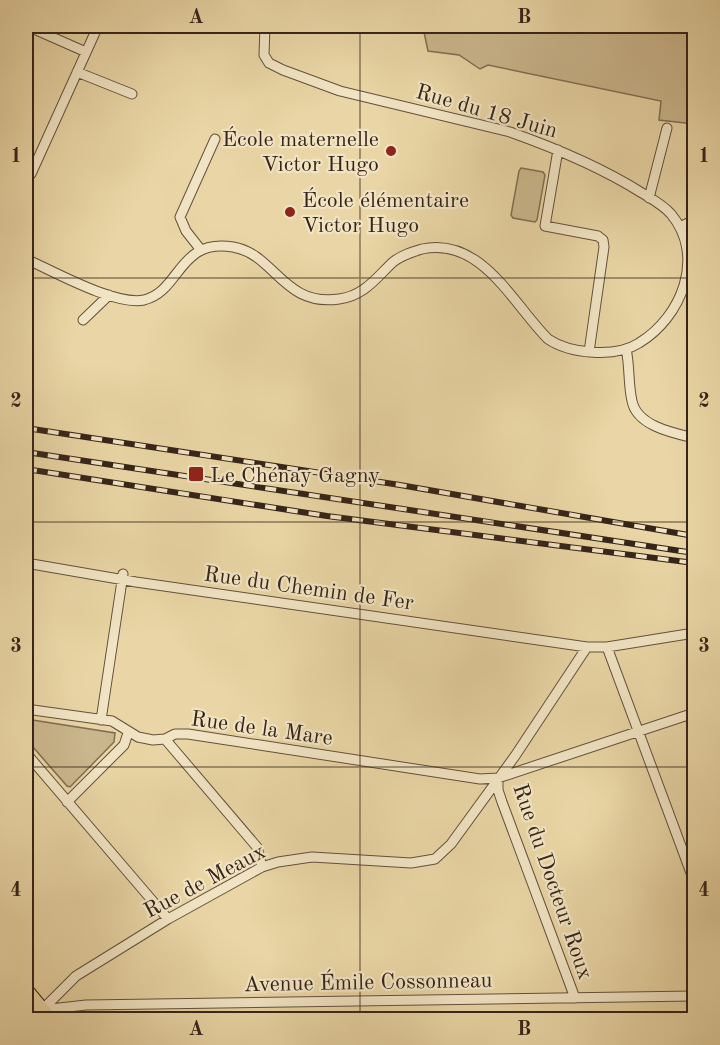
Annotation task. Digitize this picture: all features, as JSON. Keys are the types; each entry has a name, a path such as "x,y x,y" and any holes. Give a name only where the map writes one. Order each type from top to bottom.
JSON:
{"main road":[{"path":"26,991 41,1016"}],"street":[{"path":"27,26 86,52"},
{"path":"31,174 98,26"},
{"name":"Rue du 18 Juin","path":"201,250 213,247 233,247 248,252 263,262 281,281 299,293 320,299 339,299 357,294 371,285 394,261 406,254 429,248 458,251 485,267 548,339 560,346 589,352 626,349 638,344 655,331 680,297 689,272 688,252 680,227 665,208 621,180 558,150 510,132 332,88 283,70 269,63 264,55 265,26"},
{"path":"77,72 132,94"},
{"path":"650,198 667,128"},
{"path":"26,259 120,300 144,300 160,292 192,255 201,250 186,231 180,218 215,139"},
{"path":"558,150 545,226 598,236 603,240 604,247 589,352"},
{"path":"680,227 694,220"},
{"path":"83,320 109,295"},
{"path":"626,349 632,404 636,411 644,419 657,426 694,438"},
{"name":"Rue du Chemin de Fer","path":"26,563 587,647 607,647 694,633"},
{"path":"101,720 123,577"},
{"name":"Rue de Meaux","path":"41,1016 76,976 168,919 262,867 312,857 411,863 435,859 451,844 587,647"},
{"path":"607,647 694,881"},
{"name":"Rue de la Mare","path":"26,709 112,721 122,726 128,733 138,737 165,739 176,734 188,734 480,779 498,778"},
{"path":"498,778 694,713"},
{"path":"67,802 124,745 128,733"},
{"path":"165,739 257,847 262,867"},
{"path":"26,753 168,919"},
{"name":"Rue du Docteur Roux","path":"498,778 498,790 574,998"},
{"name":"Avenue Émile Cossonneau","path":"41,1016 98,1005 694,996"}],"shaded area":[{"path":"414,26 694,26 694,124 659,120 661,101 488,65 480,69 459,55 428,51 424,32"},
{"path":"521,168 543,172 545,175 535,222 513,218 511,215"},
{"path":"26,719 115,733 114,742 70,787 26,739"}],"railway":[{"path":"26,428 400,485 694,536"},
{"path":"26,452 694,553"},
{"path":"26,469 327,516 694,563"}],"place":[{"name":"École maternelle Victor Hugo","path":"391,151"},
{"name":"École élémentaire Victor Hugo","path":"290,212"},
{"name":"Le Chénay Gagny","path":"196,474"}]}
